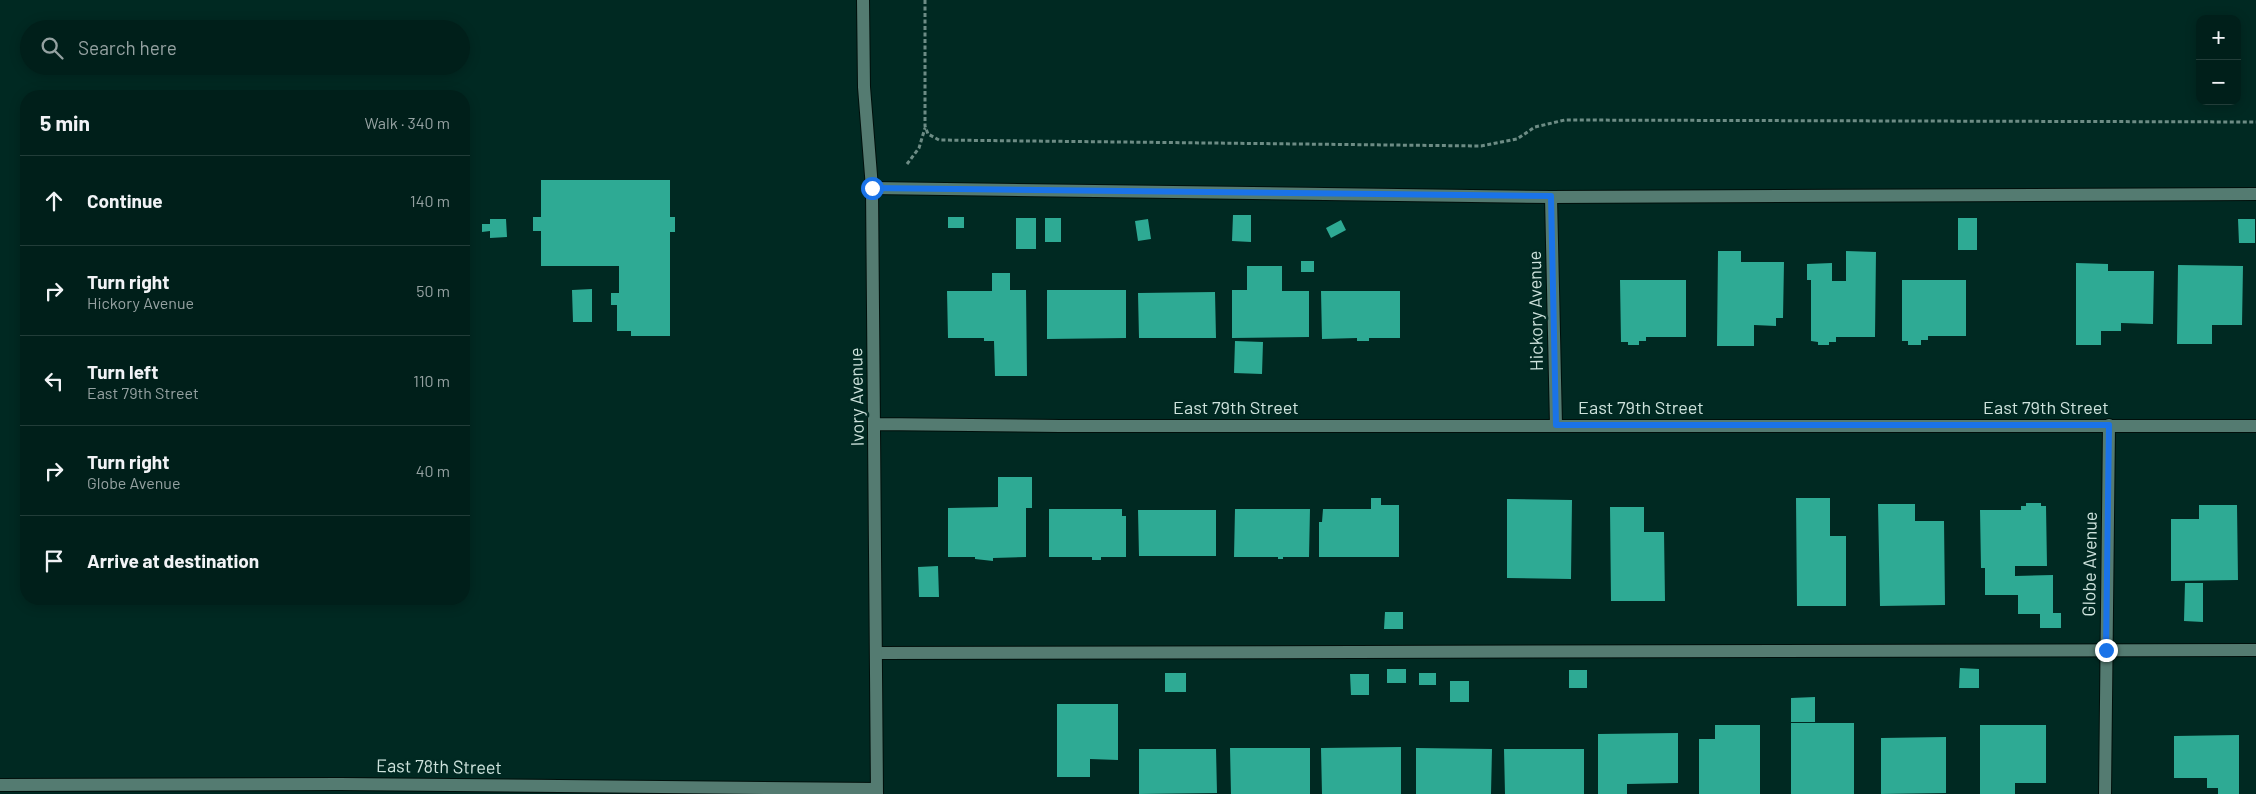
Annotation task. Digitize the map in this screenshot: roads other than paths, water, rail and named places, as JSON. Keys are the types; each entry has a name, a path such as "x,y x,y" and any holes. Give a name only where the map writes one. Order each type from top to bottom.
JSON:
{"street":[{"name":"Ivory Avenue","path":"863,0 864,87 872,188 876,424 878,792"},
{"path":"872,188 1551,196 2256,194"},
{"name":"Hickory Avenue","path":"1551,196 1556,425"},
{"name":"East 79th Street","path":"876,424 1060,426 2256,426"},
{"name":"Globe Avenue","path":"2105,794 2109,425"},
{"path":"876,652 2256,650"},
{"name":"East 78th Street","path":"0,785 340,784 878,792"}]}
